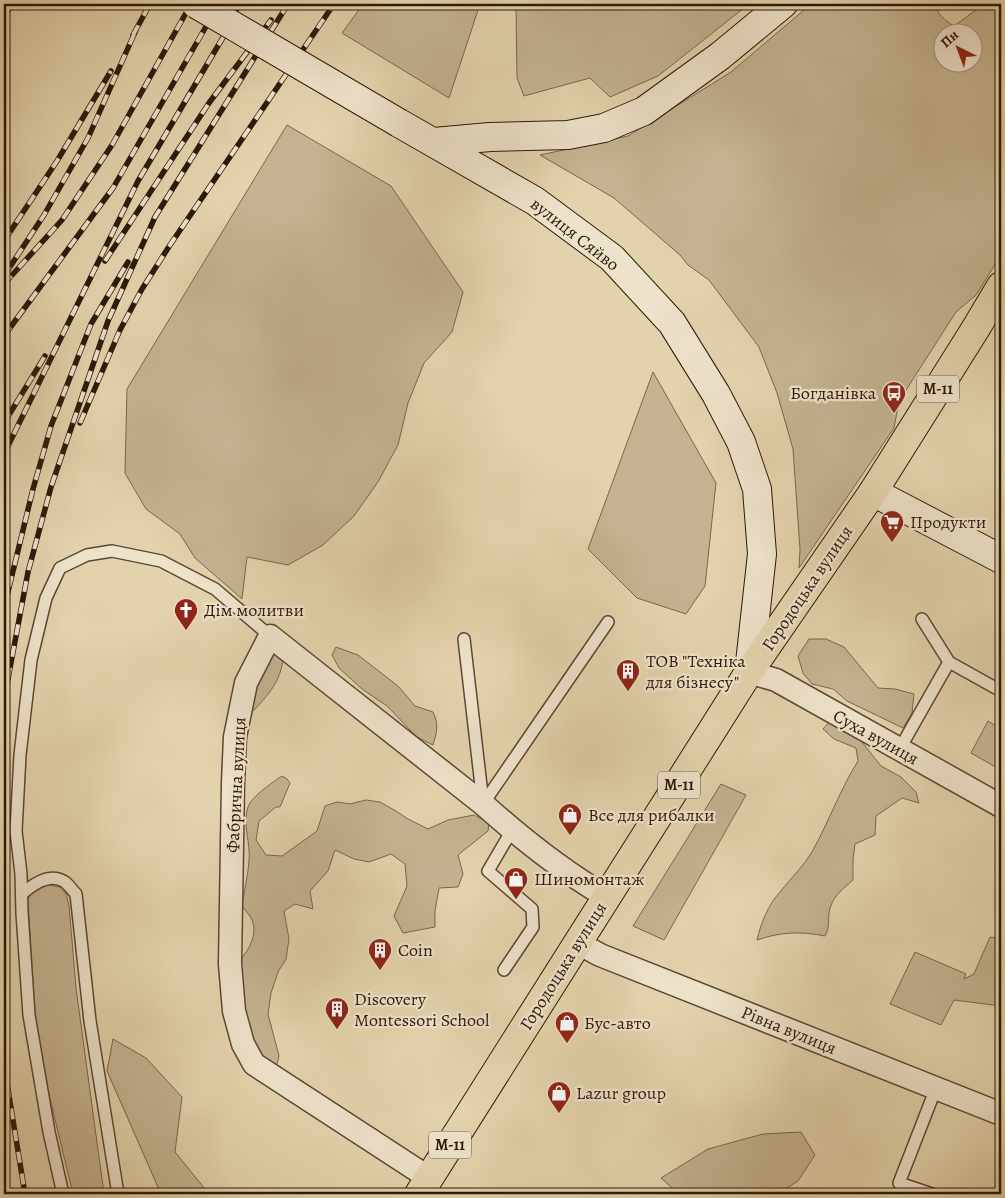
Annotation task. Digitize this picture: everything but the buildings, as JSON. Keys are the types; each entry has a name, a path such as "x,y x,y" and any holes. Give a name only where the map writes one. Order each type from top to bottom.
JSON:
{"main road":[{"name":"вулиця Сяйво","path":"196,4 535,201 612,258 672,323 716,394 741,442 757,489 762,554 750,672"},
{"path":"434,142 490,137 568,134 604,128 644,111 720,56 783,4"},
{"name":"Городоцька вулиця","path":"424,1186 750,672 873,492 1001,286"},
{"path":"873,492 1001,559"}],"street":[{"path":"270,636 483,804 512,830 578,880 607,897"},
{"name":"Фабрична вулиця","path":"270,636 246,683 235,737 230,964 234,1010 243,1044 254,1064 424,1186"},
{"name":"Суха вулиця","path":"750,672 776,680 1001,806"},
{"name":"Рівна вулиця","path":"578,943 600,955 1001,1114"}],"lane":[{"path":"63,1194 49,1132 29,1015 21,874 16,831 20,755 31,660 46,598 60,568 87,555 112,551 161,561 216,589 270,636"},
{"path":"922,619 949,662 1001,691"},
{"path":"483,804 608,622"},
{"path":"464,639 483,804"},
{"path":"899,750 949,662"},
{"path":"504,970 533,927 532,909 488,871 512,830"},
{"path":"22,894 33,884 47,879 63,881 76,894 90,1021 118,1194"},
{"path":"932,1194 899,1183 936,1088"}],"shaded area":[{"path":"363,4 480,4 449,98 342,33"},
{"path":"516,4 749,4 658,76 610,97 590,78 524,96 517,78"},
{"path":"811,4 934,4 937,11 948,22 932,22 932,72 982,72 982,22 959,22 984,4 1001,4 1001,255 976,295 956,312 899,401 894,428 799,568 800,549 793,449 777,393 759,347 709,280 688,265 680,255 614,198 540,155 628,136 731,72"},
{"path":"287,125 391,186 463,292 452,332 424,363 408,403 398,445 378,482 354,516 323,545 288,565 247,557 242,599 195,558 180,534 146,509 125,473 127,389"},
{"path":"653,372 716,483 705,586 686,614 637,598 588,549"},
{"path":"809,639 826,639 844,647 878,688 895,689 914,694 912,713 903,728 847,701 833,689 812,684 803,673 798,656"},
{"path":"336,647 358,655 398,686 415,706 433,712 437,728 433,745 417,737 387,706 362,689 339,668 332,655"},
{"path":"283,649 281,669 274,686 249,715 258,657"},
{"path":"830,721 850,727 881,766 901,777 916,792 919,803 902,798 876,816 875,835 855,844 853,880 840,892 832,903 825,936 791,933 757,940 769,908 802,867 813,850 858,761 856,748 834,739 823,729"},
{"path":"988,721 1001,729 1001,770 971,753"},
{"path":"282,776 290,783 280,807 276,807 259,821 256,840 266,855 282,856 317,831 325,806 337,802 350,804 366,800 380,802 428,829 448,820 474,815 489,823 488,831 458,855 463,874 458,887 439,888 435,911 435,927 403,933 394,916 407,886 405,864 391,854 369,862 354,859 335,850 328,871 310,891 313,909 295,904 284,911 289,939 286,959 278,972 271,993 268,1014 279,1056 274,1076 247,1053 240,960 247,952 254,931 251,918 242,906 249,861 246,813 253,799"},
{"path":"721,784 746,795 664,940 633,926"},
{"path":"48,885 60,887 66,894 69,905 76,988 104,1194 73,1194 45,1078 35,1015 28,900 35,889"},
{"path":"990,937 1001,939 1001,1006 954,1000 941,1025 890,1004 915,952 966,974 964,979 974,974"},
{"path":"113,1039 146,1058 182,1097 175,1152 209,1194 161,1194 107,1071"},
{"path":"801,1132 815,1155 798,1181 777,1194 679,1194 661,1178 708,1149 763,1134"}],"railway":[{"path":"4,18 12,4"},
{"path":"133,35 150,4"},
{"path":"4,284 62,220 112,145 191,4"},
{"path":"4,336 113,188 219,4"},
{"path":"4,454 138,181 225,34 239,4"},
{"path":"4,700 28,572 51,487 108,321 155,217 288,4"},
{"path":"80,423 120,330 142,289 334,4"},
{"path":"105,261 209,103 271,20"},
{"path":"4,276 44,215 88,138 136,30"},
{"path":"4,241 57,161 111,71"},
{"path":"4,608 33,489 51,426 91,324 128,262"},
{"path":"4,423 45,356"},
{"path":"4,1065 25,1194"}],"place":[{"name":"Богданівка","path":"894,414"},
{"name":"Продукти","path":"892,543"},
{"name":"Дім молитви","path":"186,631"},
{"name":"ТОВ \"Техніка для бізнесу\"","path":"628,692"},
{"name":"Все для рибалки","path":"570,836"},
{"name":"Шиномонтаж","path":"516,900"},
{"name":"Coin","path":"380,971"},
{"name":"Discovery Montessori School","path":"337,1030"},
{"name":"Бус-авто","path":"567,1044"},
{"name":"Lazur group","path":"559,1114"}]}
